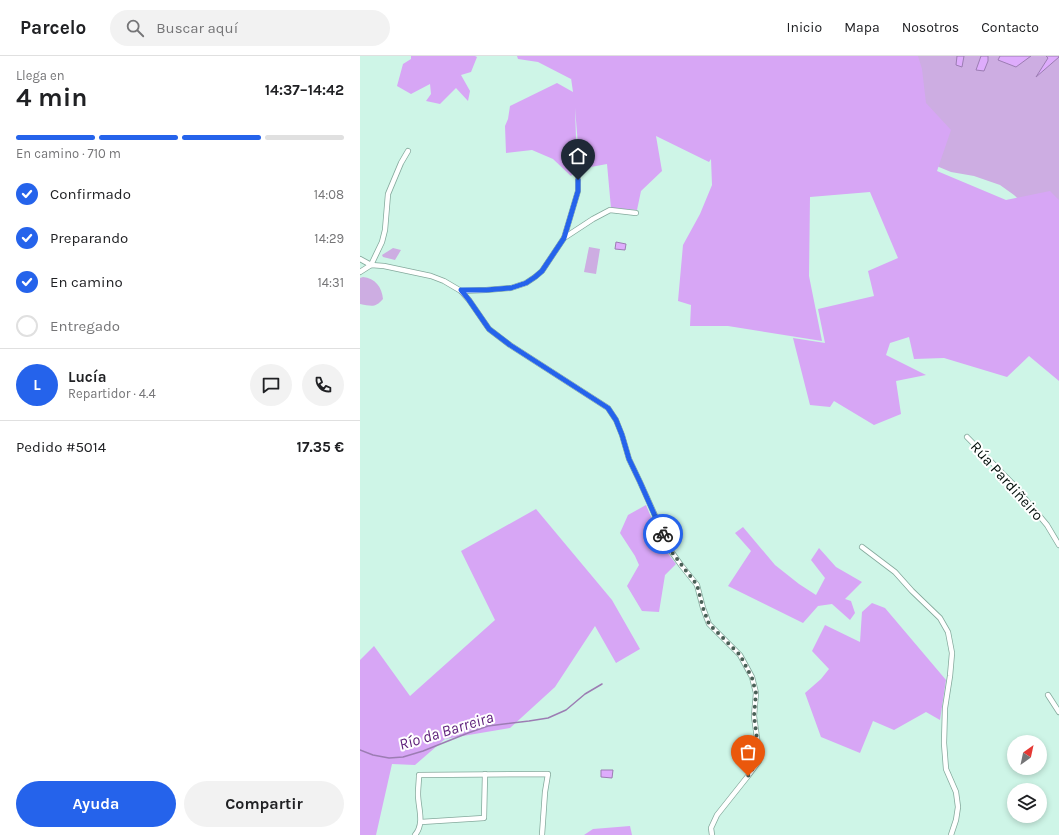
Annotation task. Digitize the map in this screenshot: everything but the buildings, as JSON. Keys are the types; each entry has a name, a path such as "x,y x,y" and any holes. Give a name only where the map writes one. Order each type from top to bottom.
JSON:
{"street":[{"path":"360,272 371,265 382,242 385,230 388,194 401,163 408,151"},
{"path":"461,290 511,288 526,283 542,271 564,238 578,191 578,170"},
{"path":"564,238 610,210 636,213"},
{"path":"360,259 371,265 405,270 431,276 461,290 489,329 516,349 608,408 616,420 629,459 671,551 697,585 709,624 740,655 752,678 756,693 754,716 758,746 758,761 717,815 711,828 712,835"},
{"name":"Rúa Pardiñeiro","path":"967,437 1012,483 1047,525 1059,545"},
{"path":"862,547 895,572 940,618 948,632 952,653 945,708 945,756 946,769 956,792 958,807 956,820 951,835"},
{"path":"1048,695 1059,712"},
{"path":"421,822 484,818 485,774"},
{"path":"415,835 421,822 418,794 419,775 548,774 545,792 542,835"}],"shaded area":[{"path":"411,56 477,57 471,72 461,75 470,91 468,101 456,88 440,104 426,101 431,94 430,84 411,94 397,86 403,64 411,59"},
{"path":"517,56 918,56 922,69 926,103 951,130 937,171 1006,200 1050,191 1059,200 1059,381 1029,356 1007,377 944,358 914,359 909,337 890,343 886,355 926,375 896,381 901,414 874,425 834,401 830,407 810,405 793,338 825,343 818,309 874,296 868,271 898,258 870,192 810,197 809,276 822,341 728,326 690,326 691,305 678,301 683,245 700,214 712,185 711,159 709,162 656,136 662,171 641,191 637,210 611,208 607,164 580,169 575,108 577,169 571,176 553,159 532,150 506,153 505,126 508,119 510,106 557,83 573,92 571,78 538,62 518,59"},
{"path":"631,56 1059,56 1059,264 1025,205 1000,185 974,176 951,172 922,160"},
{"path":"957,56 964,56 962,67 956,65"},
{"path":"981,56 988,56 988,61 984,71 976,70"},
{"path":"1000,56 1031,56 1016,67 998,60"},
{"path":"1046,56 1059,57 1036,77 1048,58"},
{"path":"616,242 626,244 625,250 615,249"},
{"path":"589,247 600,249 596,274 584,272"},
{"path":"393,248 401,250 395,260 383,257 382,255"},
{"path":"363,277 371,279 379,287 383,299 378,304 370,306 360,304 360,278"},
{"path":"646,505 664,548 676,564 665,575 659,612 642,611 627,586 639,565 620,533 628,515"},
{"path":"536,509 612,600 640,649 616,663 595,626 555,687 510,728 445,739 415,765 392,764 376,835 360,835 360,660 374,646 410,696 495,620 461,551"},
{"path":"743,527 775,565 816,595 825,578 811,560 819,548 836,567 862,582 845,599 851,601 855,613 850,620 832,604 818,606 803,623 728,586 751,551 735,533"},
{"path":"872,603 885,608 946,680 940,720 926,712 894,730 873,721 860,753 821,737 805,693 821,679 829,669 812,651 825,625 860,642 862,612"},
{"path":"601,770 613,770 612,778 601,777"},
{"path":"630,826 632,835 584,835 593,829"}],"waterway":[{"name":"Río da Barreira","path":"360,750 373,755 389,758 403,757 423,751 488,726 548,718 566,710 585,694 602,684"}],"way so far":[{"path":"663,534 671,551 697,585 709,624 740,655 752,678 756,693 754,716 758,746 758,761 748,776"}],"route":[{"path":"578,180 578,191 574,208 564,238 542,271 526,283 511,288 470,291 461,290 489,329 510,345 608,408 616,420 629,459 663,534"}]}
